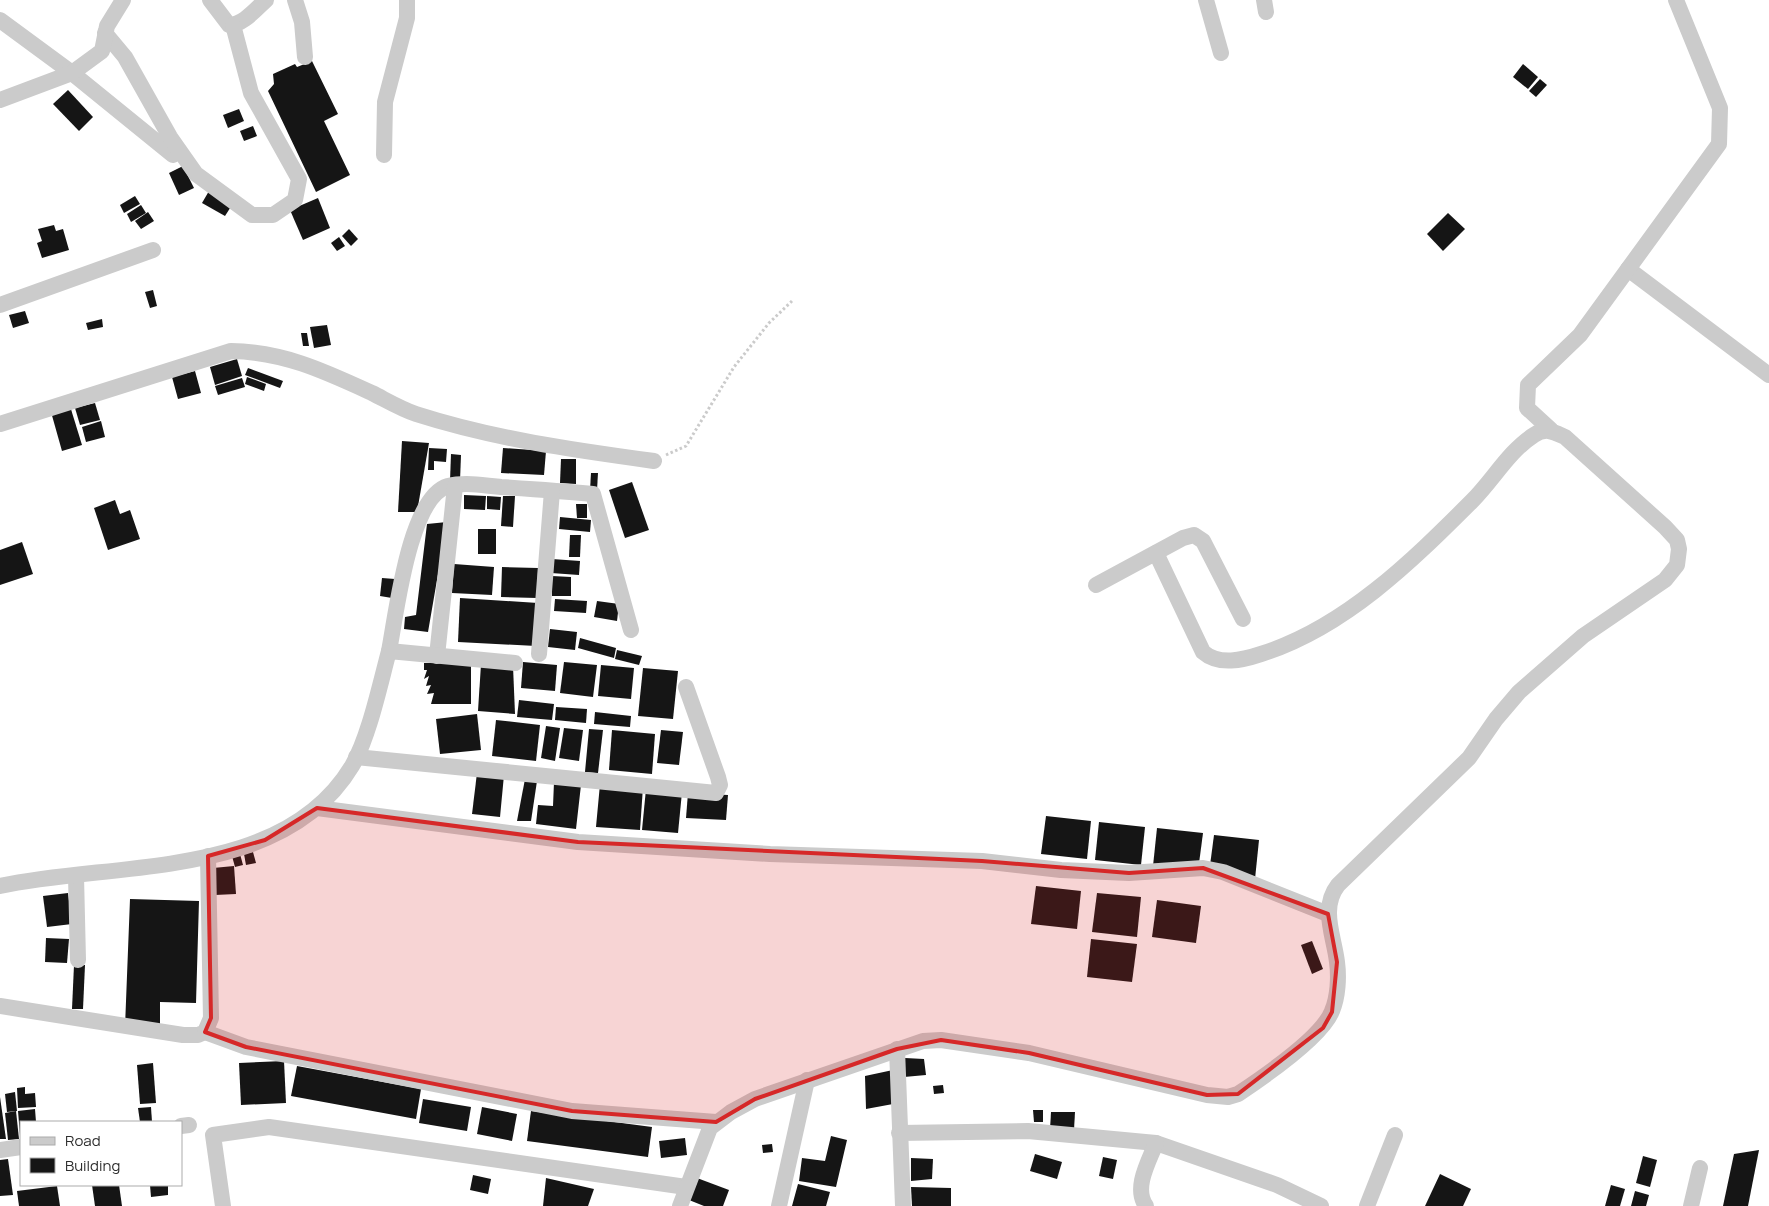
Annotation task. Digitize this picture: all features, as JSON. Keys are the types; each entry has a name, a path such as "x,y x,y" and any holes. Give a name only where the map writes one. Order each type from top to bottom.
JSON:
{"street":[{"path":"0,100 72,72 102,51 107,26 123,0"},
{"path":"210,0 229,25 240,22 266,0"},
{"path":"295,0 302,22 304,57"},
{"path":"384,155 385,102 407,18 407,0"},
{"path":"1206,0 1221,53"},
{"path":"680,1206 710,1128 716,1122 755,1098 923,1041 941,1040 1038,1054 1207,1096 1228,1097 1238,1094 1322,1028 1332,1012 1338,980 1337,962 1328,914 1329,901 1338,885 1469,758 1496,719 1519,692 1583,636 1665,580 1677,565 1677,540 1670,532 1566,438 1551,430 1527,408 1528,385 1580,335 1719,144 1720,108 1676,0"},
{"path":"0,20 72,72 173,155"},
{"path":"105,33 125,56 170,137 196,174 252,215 273,215 295,200 299,179 251,93 233,25"},
{"path":"0,305 153,250"},
{"path":"1628,269 1769,375"},
{"path":"0,424 231,351 259,351 294,359 414,413 469,429 564,448 654,461"},
{"path":"1156,553 1203,652 1214,659 1226,660 1251,657 1290,645 1340,616 1415,556 1473,500 1520,445 1542,430 1551,430"},
{"path":"0,886 208,856 265,840 317,808 332,794 356,757 371,717 389,651 411,541 418,520 437,492 447,486 468,484 593,494 631,630"},
{"path":"437,656 455,486"},
{"path":"539,654 552,491"},
{"path":"1096,585 1189,535 1198,537 1203,541 1243,619"},
{"path":"389,651 515,663"},
{"path":"356,757 716,793 720,785 686,687"},
{"path":"317,808 578,842 770,854 982,861 1061,870 1129,873 1203,868 1223,872 1328,914"},
{"path":"205,1032 210,1018 208,856"},
{"path":"76,876 78,960"},
{"path":"0,1006 183,1035 198,1035 205,1032 246,1047 572,1110 716,1122"},
{"path":"897,1049 898,1133 903,1206"},
{"path":"779,1206 807,1080"},
{"path":"223,1206 213,1135 269,1127 686,1187"},
{"path":"898,1133 1028,1131 1156,1144 1277,1185 1321,1206"},
{"path":"1367,1206 1395,1135"},
{"path":"1146,1206 1141,1193 1142,1186 1145,1169 1156,1144"},
{"path":"0,1150 20,1147"},
{"path":"1691,1206 1700,1168"}],"path":[{"path":"654,461 686,446 734,367 769,323 792,301"}],"highlighted area":[{"path":"317,808 578,842 982,861 1129,873 1203,868 1328,914 1337,962 1332,1012 1323,1028 1238,1094 1207,1095 1029,1053 941,1040 897,1049 755,1099 716,1122 572,1111 246,1047 205,1032 211,1018 208,856 265,840"}],"building":[{"path":"312,61 338,114 324,121 350,175 316,192 268,91 274,84 273,74 295,64 297,67"},
{"path":"1523,64 1538,77 1528,89 1513,77"},
{"path":"1540,79 1547,85 1536,97 1529,91"},
{"path":"68,90 93,117 79,131 53,104"},
{"path":"239,109 244,121 228,128 223,115"},
{"path":"253,126 257,136 244,141 240,131"},
{"path":"183,166 194,188 179,195 169,173"},
{"path":"209,191 232,205 225,216 202,203"},
{"path":"135,196 140,204 124,213 120,205"},
{"path":"318,198 330,228 303,240 290,210"},
{"path":"141,205 146,213 131,222 127,214"},
{"path":"148,212 154,221 141,229 135,221"},
{"path":"1448,213 1465,229 1443,251 1427,234"},
{"path":"54,225 56,231 63,229 69,250 42,258 37,243 42,241 38,229"},
{"path":"349,229 358,239 351,246 342,236"},
{"path":"339,237 345,246 337,251 331,243"},
{"path":"153,290 157,306 150,308 145,292"},
{"path":"25,311 29,323 13,328 9,315"},
{"path":"102,319 103,327 88,330 86,323"},
{"path":"327,325 331,345 314,348 310,327"},
{"path":"301,333 307,333 309,346 303,346"},
{"path":"237,359 242,376 215,385 210,367"},
{"path":"248,368 283,381 280,388 245,375"},
{"path":"195,371 201,393 178,399 172,377"},
{"path":"247,377 266,384 264,391 245,384"},
{"path":"242,378 245,387 218,395 215,386"},
{"path":"95,403 100,420 80,425 75,408"},
{"path":"70,406 82,445 62,451 51,412"},
{"path":"101,421 105,437 86,442 82,427"},
{"path":"402,441 429,443 417,512 398,512"},
{"path":"429,448 447,449 446,462 434,461 434,470 428,470"},
{"path":"503,448 546,451 544,475 501,473"},
{"path":"451,454 461,455 460,481 450,481"},
{"path":"561,459 576,459 576,484 560,483"},
{"path":"591,473 598,473 597,490 590,490"},
{"path":"632,482 649,530 625,538 609,490"},
{"path":"464,495 486,496 485,510 464,509"},
{"path":"487,496 501,497 500,510 487,509"},
{"path":"503,496 515,496 513,527 501,526"},
{"path":"115,500 120,514 130,510 140,539 108,550 94,508"},
{"path":"576,504 587,504 587,518 577,518"},
{"path":"560,517 591,520 590,532 559,529"},
{"path":"447,522 428,632 404,629 405,617 416,615 427,524"},
{"path":"478,529 496,529 496,554 478,554"},
{"path":"570,535 581,535 580,557 569,557"},
{"path":"22,542 33,574 0,585 0,550"},
{"path":"552,559 580,561 579,575 551,573"},
{"path":"454,564 494,567 492,595 452,593"},
{"path":"502,567 538,568 537,598 501,597"},
{"path":"552,576 571,577 571,596 552,596"},
{"path":"382,578 395,579 392,598 380,596"},
{"path":"460,598 538,603 536,646 458,642"},
{"path":"555,599 587,601 586,613 554,611"},
{"path":"597,601 619,604 617,621 594,617"},
{"path":"550,629 577,632 575,650 548,647"},
{"path":"580,638 616,648 614,658 578,648"},
{"path":"617,650 642,656 639,665 615,659"},
{"path":"523,662 557,665 555,691 521,688"},
{"path":"564,662 597,665 593,697 560,693"},
{"path":"424,663 471,663 471,704 431,704 434,693 427,694 431,685 426,686 429,676 424,679 427,670 424,670"},
{"path":"481,664 513,666 515,714 478,711"},
{"path":"601,665 634,668 631,699 598,696"},
{"path":"643,668 678,671 673,719 638,716"},
{"path":"519,700 554,704 552,720 517,717"},
{"path":"556,707 587,709 586,723 555,720"},
{"path":"595,712 631,716 630,727 594,724"},
{"path":"477,714 481,750 440,754 436,719"},
{"path":"496,720 540,725 536,761 492,756"},
{"path":"546,726 560,728 555,761 541,758"},
{"path":"564,728 583,730 579,761 559,758"},
{"path":"589,729 603,730 598,773 585,772"},
{"path":"612,730 655,734 652,774 609,770"},
{"path":"661,730 683,732 679,765 657,763"},
{"path":"477,773 504,775 500,817 472,814"},
{"path":"525,779 537,781 531,821 517,821"},
{"path":"554,782 581,785 576,829 536,824 538,805 553,806"},
{"path":"600,784 643,787 640,830 596,827"},
{"path":"646,789 682,792 678,833 642,830"},
{"path":"688,793 728,795 726,820 686,818"},
{"path":"1046,816 1091,821 1087,859 1041,854"},
{"path":"1099,822 1145,827 1141,865 1095,860"},
{"path":"1157,828 1203,833 1198,871 1153,866"},
{"path":"1214,835 1259,840 1255,879 1209,873"},
{"path":"253,852 256,863 246,865 244,854"},
{"path":"240,854 243,865 235,867 232,856"},
{"path":"234,866 236,894 215,895 213,868"},
{"path":"1036,886 1081,891 1077,929 1031,924"},
{"path":"68,893 72,924 47,927 43,896"},
{"path":"1097,893 1141,897 1137,937 1092,932"},
{"path":"130,899 199,901 196,1003 160,1002 160,1028 125,1027"},
{"path":"1157,900 1201,906 1196,943 1152,937"},
{"path":"46,938 69,939 67,963 45,962"},
{"path":"1091,939 1137,944 1132,982 1087,977"},
{"path":"1312,941 1323,969 1312,974 1301,945"},
{"path":"74,965 85,965 83,1009 72,1009"},
{"path":"905,1058 924,1059 926,1075 904,1077"},
{"path":"284,1061 286,1103 241,1105 239,1063"},
{"path":"153,1063 156,1103 140,1104 137,1065"},
{"path":"297,1066 421,1089 416,1119 291,1096"},
{"path":"893,1070 893,1104 866,1109 865,1076"},
{"path":"943,1085 944,1093 934,1094 933,1086"},
{"path":"25,1087 25,1094 35,1093 36,1107 18,1108 17,1088"},
{"path":"15,1092 17,1111 7,1112 5,1094"},
{"path":"0,1097 6,1139 0,1139"},
{"path":"423,1099 471,1107 467,1131 419,1123"},
{"path":"151,1107 152,1121 140,1121 138,1108"},
{"path":"482,1107 517,1114 512,1141 477,1134"},
{"path":"35,1109 36,1121 20,1121 20,1135 18,1111"},
{"path":"1033,1110 1043,1110 1043,1122 1034,1122"},
{"path":"16,1111 19,1139 8,1140 5,1113"},
{"path":"531,1111 652,1127 648,1157 527,1141"},
{"path":"1051,1112 1075,1112 1074,1130 1050,1130"},
{"path":"831,1136 847,1140 836,1187 799,1181 802,1158 825,1161"},
{"path":"685,1138 687,1155 661,1158 659,1141"},
{"path":"772,1144 773,1152 763,1153 762,1145"},
{"path":"1759,1150 1748,1206 1723,1206 1734,1154"},
{"path":"1035,1154 1062,1162 1057,1179 1030,1171"},
{"path":"1643,1156 1657,1160 1650,1187 1636,1183"},
{"path":"1103,1157 1117,1160 1113,1179 1099,1176"},
{"path":"911,1158 933,1159 932,1179 911,1181"},
{"path":"8,1159 13,1195 0,1196 0,1160"},
{"path":"1440,1174 1471,1189 1463,1206 1425,1206"},
{"path":"473,1175 491,1179 488,1194 470,1190"},
{"path":"546,1178 594,1189 588,1206 543,1206"},
{"path":"697,1178 729,1190 723,1206 704,1206 689,1200"},
{"path":"798,1184 830,1192 826,1206 792,1206"},
{"path":"1611,1185 1625,1189 1620,1206 1605,1206"},
{"path":"57,1186 60,1206 19,1206 17,1191"},
{"path":"92,1186 119,1186 122,1206 95,1206"},
{"path":"150,1186 168,1186 168,1195 151,1197"},
{"path":"911,1187 951,1188 951,1206 912,1206"},
{"path":"1635,1191 1649,1195 1646,1206 1631,1206"}]}
